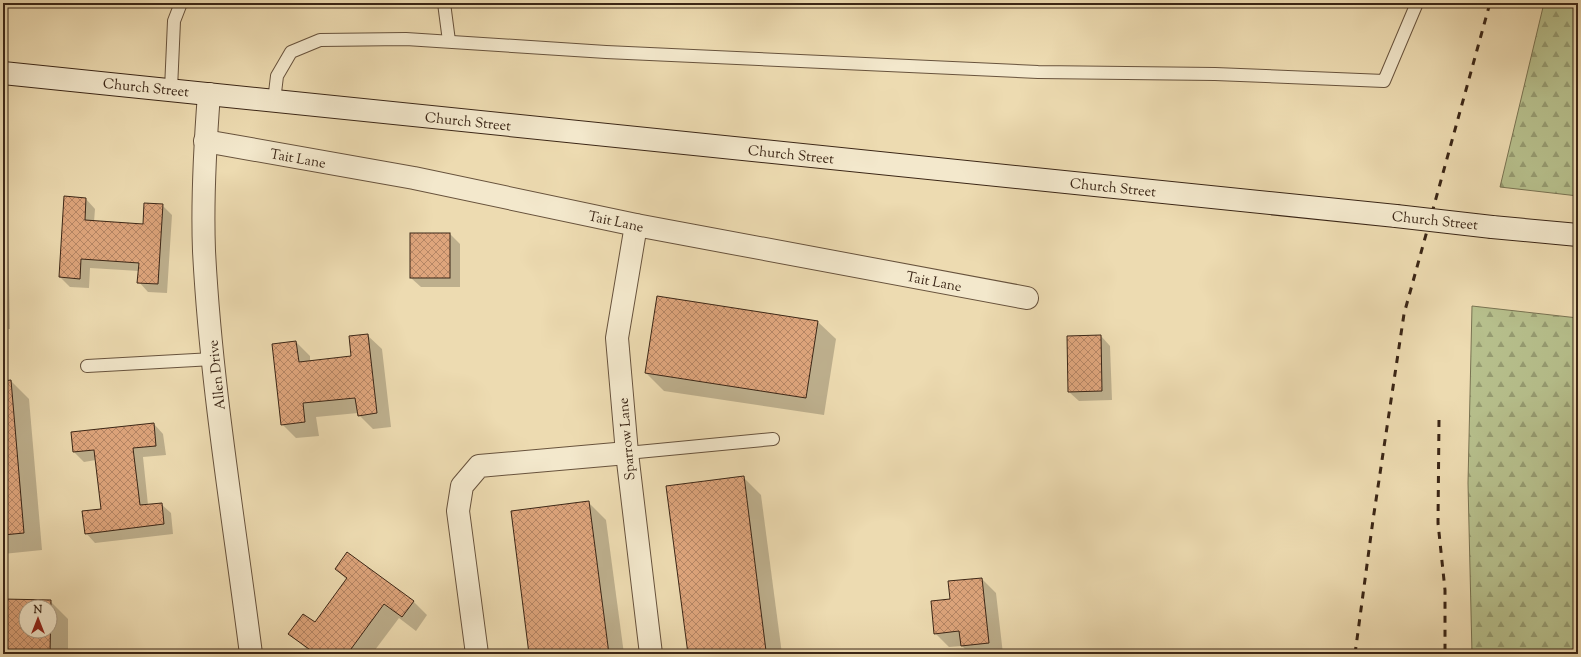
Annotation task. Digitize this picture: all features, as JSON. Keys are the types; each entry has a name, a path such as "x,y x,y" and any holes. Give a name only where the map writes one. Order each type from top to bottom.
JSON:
{"street":[{"name":"Church Street","path":"3,73 171,89 274,101 1578,235"},
{"name":"Allen Drive","path":"209,94 205,141 204,250 213,360 251,654"},
{"name":"Tait Lane","path":"205,141 414,178 636,225 1027,298"},
{"name":"Sparrow Lane","path":"636,225 618,338 627,453 651,654"},
{"path":"477,654 458,511 462,486 479,466 627,453"}],"lane":[{"path":"171,89 174,21 181,3"},
{"path":"444,3 449,41"},
{"path":"274,101 277,76 291,52 320,40 406,39 606,52 1038,72 1215,74 1384,81 1417,3"},
{"path":"87,366 213,360"},
{"path":"627,453 773,439"}],"green space":[{"path":"1544,3 1578,3 1578,196 1500,187"},
{"path":"1472,306 1578,318 1578,654 1472,654 1468,483"}],"building":[{"path":"64,196 86,198 85,220 143,224 144,203 163,204 158,284 137,283 139,263 81,259 80,279 59,277"},
{"path":"410,233 450,233 450,278 410,278"},
{"path":"657,296 818,321 806,398 645,373"},
{"path":"368,334 377,413 358,416 355,398 303,403 305,422 281,425 272,344 296,341 299,362 351,356 349,336"},
{"path":"1101,335 1102,391 1068,392 1067,336"},
{"path":"11,380 24,533 3,535 3,381"},
{"path":"154,423 156,446 133,448 140,505 162,503 164,524 85,534 82,511 101,509 94,450 73,452 71,432"},
{"path":"744,476 766,651 742,654 688,654 666,486"},
{"path":"589,501 609,654 529,654 511,511"},
{"path":"347,552 414,601 402,617 384,604 351,649 357,654 316,654 288,634 303,614 315,622 347,578 335,569"},
{"path":"982,578 989,643 961,646 959,631 934,634 931,601 950,599 948,581"},
{"path":"3,599 18,599 18,639 50,639 50,654 3,654"}],"railway":[{"path":"1355,654 1373,520 1404,314 1490,3"},
{"path":"1439,420 1438,523 1445,590 1445,654"}]}
